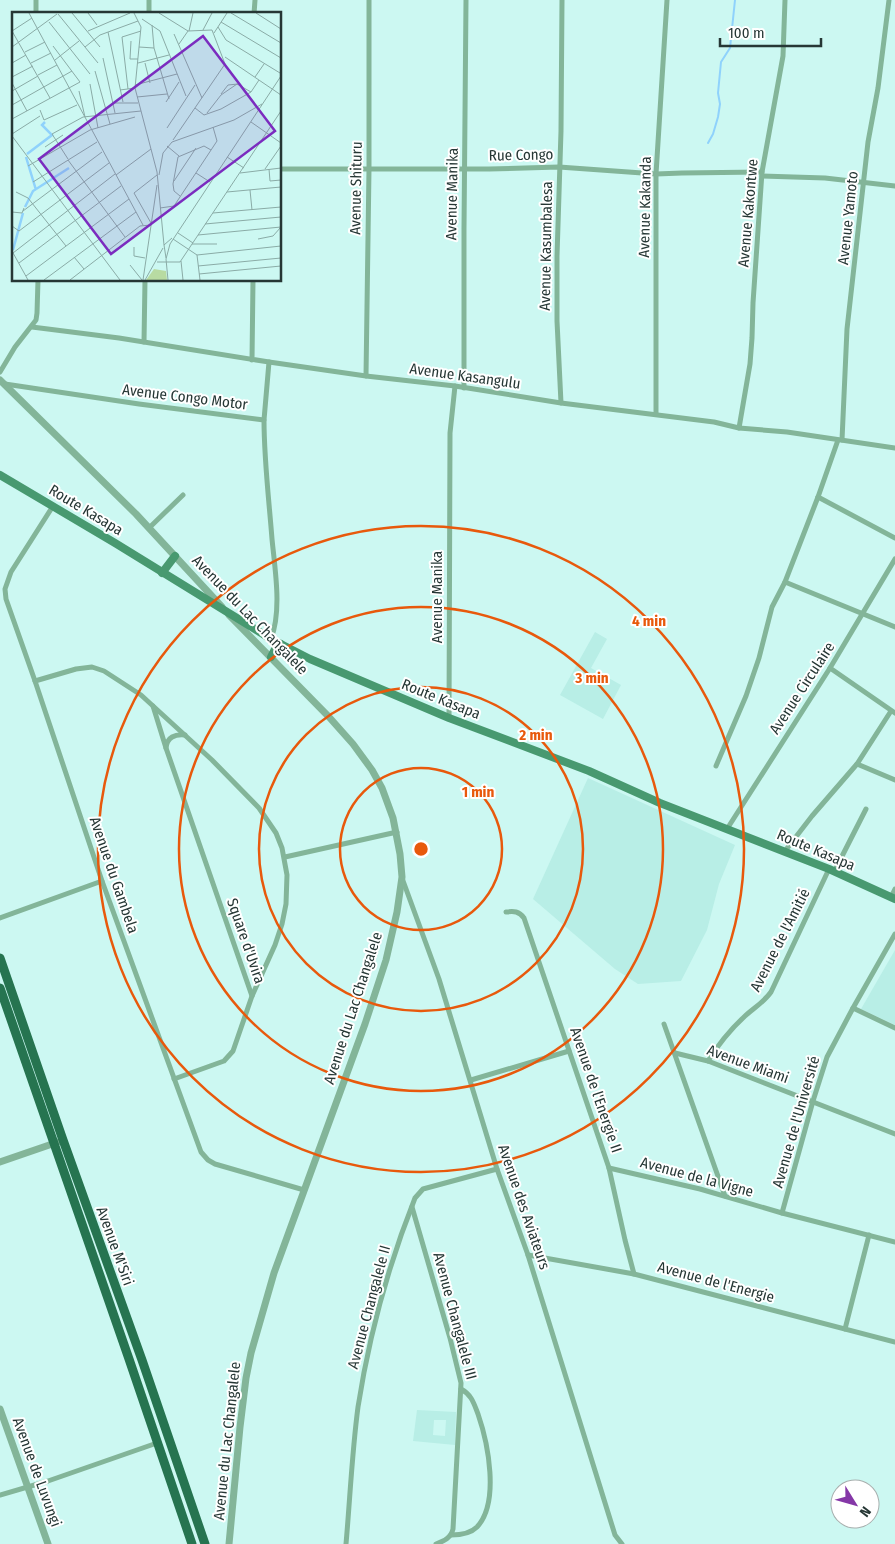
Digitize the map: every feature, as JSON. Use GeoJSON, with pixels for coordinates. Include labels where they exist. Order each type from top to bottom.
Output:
{"type":"FeatureCollection","features":[{"type":"Feature","properties":{"kind":"highway","name":"Avenue M'Siri"},"geometry":{"type":"LineString","coordinates":[[0,958],[58,1142],[192,1544]]}},
{"type":"Feature","properties":{"kind":"highway","name":"Avenue M'Siri"},"geometry":{"type":"LineString","coordinates":[[0,988],[142,1360],[205,1544]]}},
{"type":"Feature","properties":{"kind":"main road","name":"Route Kasapa"},"geometry":{"type":"LineString","coordinates":[[0,475],[271,639],[310,659],[449,718],[588,771],[660,803],[894,895]]}},
{"type":"Feature","properties":{"kind":"main road"},"geometry":{"type":"LineString","coordinates":[[162,573],[175,556]]}},
{"type":"Feature","properties":{"kind":"main road"},"geometry":{"type":"LineString","coordinates":[[271,658],[275,649],[281,644]]}},
{"type":"Feature","properties":{"kind":"street","name":"Avenue Shituru"},"geometry":{"type":"LineString","coordinates":[[366,376],[369,0]]}},
{"type":"Feature","properties":{"kind":"street","name":"Avenue Manika"},"geometry":{"type":"LineString","coordinates":[[464,388],[466,0]]}},
{"type":"Feature","properties":{"kind":"street","name":"Avenue Kasumbalesa"},"geometry":{"type":"LineString","coordinates":[[560,402],[557,321],[562,0]]}},
{"type":"Feature","properties":{"kind":"street","name":"Avenue Kakanda"},"geometry":{"type":"LineString","coordinates":[[656,414],[656,174],[667,0]]}},
{"type":"Feature","properties":{"kind":"street","name":"Avenue Kakontwe"},"geometry":{"type":"LineString","coordinates":[[739,428],[750,364],[762,174],[783,56],[785,0]]}},
{"type":"Feature","properties":{"kind":"street","name":"Avenue Yamoto"},"geometry":{"type":"LineString","coordinates":[[716,766],[746,696],[759,658],[772,607],[785,582],[840,440],[847,329],[868,142],[876,103],[889,0]]}},
{"type":"Feature","properties":{"kind":"street","name":"Rue Congo"},"geometry":{"type":"LineString","coordinates":[[281,169],[559,167],[656,174],[762,174],[825,178],[864,183]]}},
{"type":"Feature","properties":{"kind":"street"},"geometry":{"type":"LineString","coordinates":[[864,183],[895,186]]}},
{"type":"Feature","properties":{"kind":"street"},"geometry":{"type":"LineString","coordinates":[[0,372],[15,347],[36,320],[38,281]]}},
{"type":"Feature","properties":{"kind":"street"},"geometry":{"type":"LineString","coordinates":[[144,342],[145,281]]}},
{"type":"Feature","properties":{"kind":"street"},"geometry":{"type":"LineString","coordinates":[[252,281],[252,360]]}},
{"type":"Feature","properties":{"kind":"street","name":"Avenue Kasangulu"},"geometry":{"type":"LineString","coordinates":[[32,326],[252,360],[455,386],[714,422],[739,428],[787,432],[895,448]]}},
{"type":"Feature","properties":{"kind":"street"},"geometry":{"type":"LineString","coordinates":[[264,420],[269,362]]}},
{"type":"Feature","properties":{"kind":"street","name":"Avenue Congo Motor"},"geometry":{"type":"LineString","coordinates":[[2,382],[139,404],[264,420],[266,475],[277,612],[271,639]]}},
{"type":"Feature","properties":{"kind":"street","name":"Avenue du Lac Changalele"},"geometry":{"type":"LineString","coordinates":[[2,382],[128,506],[226,612],[329,717],[362,756],[382,788],[390,808],[396,832],[402,877],[397,912],[386,960],[365,1024],[274,1273],[254,1339],[246,1378],[229,1544]]}},
{"type":"Feature","properties":{"kind":"street","name":"Avenue Manika"},"geometry":{"type":"LineString","coordinates":[[449,718],[450,433],[455,386]]}},
{"type":"Feature","properties":{"kind":"street"},"geometry":{"type":"LineString","coordinates":[[149,528],[183,496]]}},
{"type":"Feature","properties":{"kind":"street"},"geometry":{"type":"LineString","coordinates":[[818,497],[895,538]]}},
{"type":"Feature","properties":{"kind":"street","name":"Avenue du Gambela"},"geometry":{"type":"LineString","coordinates":[[53,506],[11,572],[6,589],[6,599],[102,881],[200,1152],[215,1164],[304,1190]]}},
{"type":"Feature","properties":{"kind":"street","name":"Avenue Circulaire"},"geometry":{"type":"LineString","coordinates":[[727,829],[830,668],[895,558]]}},
{"type":"Feature","properties":{"kind":"street"},"geometry":{"type":"LineString","coordinates":[[785,582],[895,627]]}},
{"type":"Feature","properties":{"kind":"street"},"geometry":{"type":"LineString","coordinates":[[35,681],[76,669],[98,668],[141,695],[153,706]]}},
{"type":"Feature","properties":{"kind":"street"},"geometry":{"type":"LineString","coordinates":[[785,851],[816,810],[857,764],[893,712],[830,668]]}},
{"type":"Feature","properties":{"kind":"street","name":"Square d'Uvira"},"geometry":{"type":"LineString","coordinates":[[153,706],[186,735],[259,808],[276,833],[284,857],[287,875],[286,904],[275,945],[252,996]]}},
{"type":"Feature","properties":{"kind":"street","name":"Square d'Uvira"},"geometry":{"type":"LineString","coordinates":[[153,706],[252,996]]}},
{"type":"Feature","properties":{"kind":"street"},"geometry":{"type":"LineString","coordinates":[[166,748],[168,741],[172,737],[179,734],[186,735]]}},
{"type":"Feature","properties":{"kind":"street"},"geometry":{"type":"LineString","coordinates":[[857,764],[895,780]]}},
{"type":"Feature","properties":{"kind":"street","name":"Avenue de l'Amitié"},"geometry":{"type":"LineString","coordinates":[[708,1061],[714,1051],[741,1021],[766,1000],[831,870],[866,809]]}},
{"type":"Feature","properties":{"kind":"street"},"geometry":{"type":"LineString","coordinates":[[284,857],[396,832]]}},
{"type":"Feature","properties":{"kind":"street","name":"Avenue des Aviateurs"},"geometry":{"type":"LineString","coordinates":[[402,877],[439,979],[497,1169],[528,1255],[616,1535],[622,1544]]}},
{"type":"Feature","properties":{"kind":"street"},"geometry":{"type":"LineString","coordinates":[[0,918],[102,881]]}},
{"type":"Feature","properties":{"kind":"street","name":"Avenue de l'Energie II"},"geometry":{"type":"LineString","coordinates":[[506,912],[515,911],[524,918],[609,1168],[634,1274]]}},
{"type":"Feature","properties":{"kind":"street","name":"Avenue de l'Université"},"geometry":{"type":"LineString","coordinates":[[782,1214],[813,1101],[828,1057],[895,934]]}},
{"type":"Feature","properties":{"kind":"street"},"geometry":{"type":"LineString","coordinates":[[174,1079],[224,1061],[230,1056],[252,996]]}},
{"type":"Feature","properties":{"kind":"street"},"geometry":{"type":"LineString","coordinates":[[853,1008],[895,1028]]}},
{"type":"Feature","properties":{"kind":"street"},"geometry":{"type":"LineString","coordinates":[[664,1024],[724,1196]]}},
{"type":"Feature","properties":{"kind":"street"},"geometry":{"type":"LineString","coordinates":[[471,1080],[569,1051]]}},
{"type":"Feature","properties":{"kind":"street","name":"Avenue Miami"},"geometry":{"type":"LineString","coordinates":[[675,1053],[708,1061],[895,1134]]}},
{"type":"Feature","properties":{"kind":"street"},"geometry":{"type":"LineString","coordinates":[[0,1162],[58,1142]]}},
{"type":"Feature","properties":{"kind":"street","name":"Avenue de la Vigne"},"geometry":{"type":"LineString","coordinates":[[609,1168],[724,1196],[782,1214],[895,1242]]}},
{"type":"Feature","properties":{"kind":"street","name":"Avenue Changalele II"},"geometry":{"type":"LineString","coordinates":[[346,1544],[358,1409],[367,1358],[374,1323],[389,1272],[412,1206],[418,1192],[423,1189],[497,1169]]}},
{"type":"Feature","properties":{"kind":"street","name":"Avenue Changalele III"},"geometry":{"type":"LineString","coordinates":[[412,1206],[450,1338],[461,1390],[452,1535]]}},
{"type":"Feature","properties":{"kind":"street"},"geometry":{"type":"LineString","coordinates":[[845,1330],[869,1235]]}},
{"type":"Feature","properties":{"kind":"street","name":"Avenue de l'Energie"},"geometry":{"type":"LineString","coordinates":[[528,1255],[634,1274],[895,1342]]}},
{"type":"Feature","properties":{"kind":"street"},"geometry":{"type":"LineString","coordinates":[[436,1544],[452,1535],[470,1532],[476,1528],[486,1511],[491,1472],[489,1453],[482,1425],[472,1398],[468,1393],[461,1390]]}},
{"type":"Feature","properties":{"kind":"street","name":"Avenue de Luvungi"},"geometry":{"type":"LineString","coordinates":[[0,1409],[48,1544]]}},
{"type":"Feature","properties":{"kind":"street"},"geometry":{"type":"LineString","coordinates":[[0,1496],[157,1443]]}},
{"type":"Feature","properties":{"kind":"shaded area"},"geometry":{"type":"Polygon","coordinates":[[[595,632],[607,639],[591,668],[621,685],[603,719],[560,695],[595,632]]]}},
{"type":"Feature","properties":{"kind":"shaded area"},"geometry":{"type":"Polygon","coordinates":[[[588,778],[735,845],[719,884],[707,930],[681,981],[638,984],[615,969],[533,899],[588,778]]]}},
{"type":"Feature","properties":{"kind":"shaded area"},"geometry":{"type":"Polygon","coordinates":[[[895,950],[895,1025],[861,1009],[895,950]]]}},
{"type":"Feature","properties":{"kind":"shaded area"},"geometry":{"type":"Polygon","coordinates":[[[417,1410],[456,1412],[455,1445],[413,1441],[417,1410]],[[434,1420],[433,1435],[445,1436],[446,1420],[434,1420]]]}},
{"type":"Feature","properties":{"kind":"waterway"},"geometry":{"type":"LineString","coordinates":[[708,143],[718,117],[721,62],[730,48],[735,0]]}}]}
